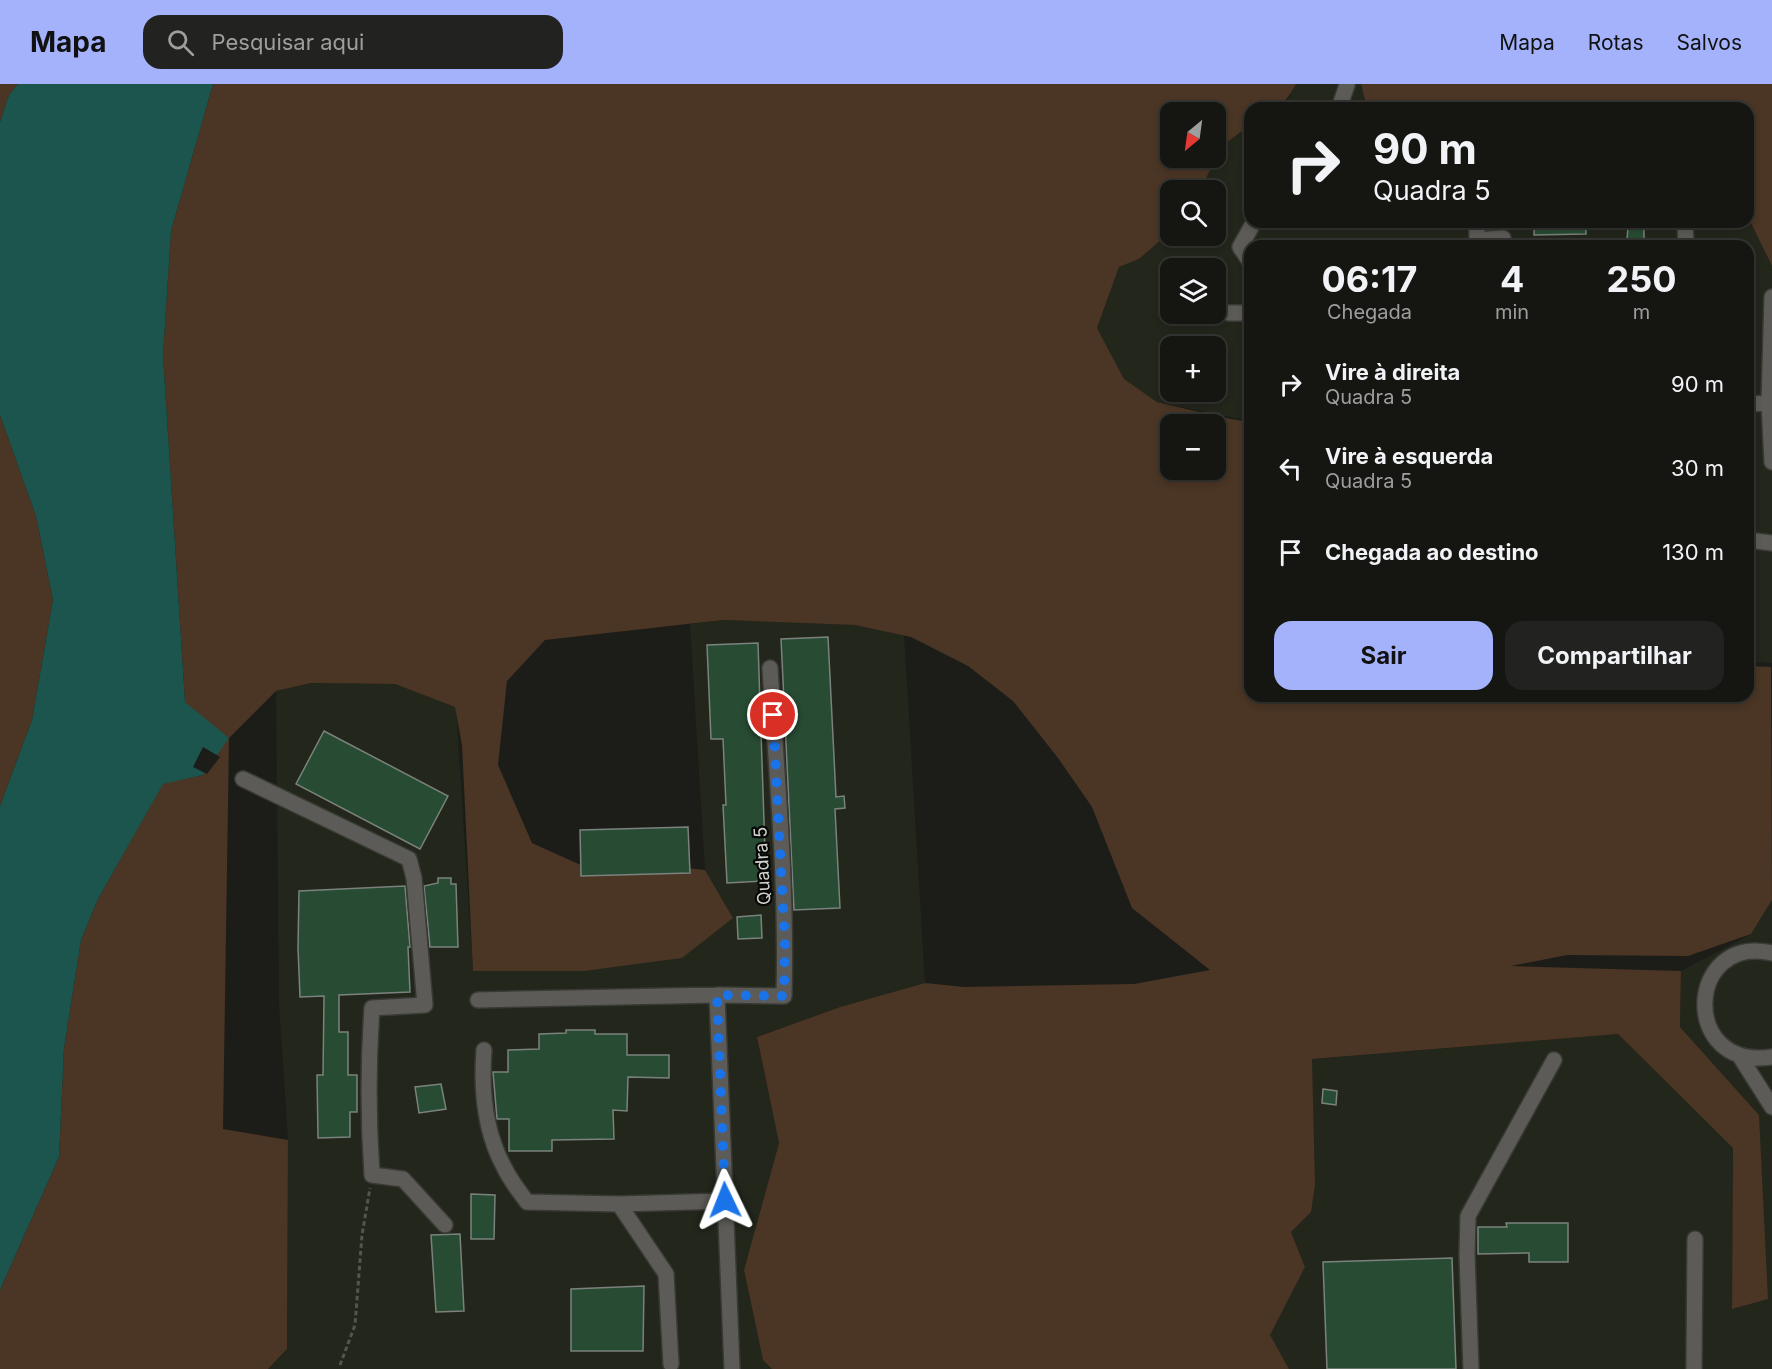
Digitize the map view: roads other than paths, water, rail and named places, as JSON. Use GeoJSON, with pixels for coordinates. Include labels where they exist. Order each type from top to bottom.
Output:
{"type":"FeatureCollection","features":[{"type":"Feature","properties":{"kind":"street"},"geometry":{"type":"LineString","coordinates":[[1341,102],[1347,85]]}},
{"type":"Feature","properties":{"kind":"street"},"geometry":{"type":"LineString","coordinates":[[1244,253],[1240,247],[1251,228]]}},
{"type":"Feature","properties":{"kind":"street"},"geometry":{"type":"LineString","coordinates":[[1772,297],[1770,403],[1772,462]]}},
{"type":"Feature","properties":{"kind":"street"},"geometry":{"type":"LineString","coordinates":[[1228,313],[1244,313]]}},
{"type":"Feature","properties":{"kind":"street"},"geometry":{"type":"LineString","coordinates":[[1754,404],[1770,403]]}},
{"type":"Feature","properties":{"kind":"street"},"geometry":{"type":"LineString","coordinates":[[1754,541],[1772,543]]}},
{"type":"Feature","properties":{"kind":"street","name":"Quadra 5"},"geometry":{"type":"LineString","coordinates":[[478,1000],[717,995],[784,996],[782,859],[770,668]]}},
{"type":"Feature","properties":{"kind":"street"},"geometry":{"type":"LineString","coordinates":[[243,779],[409,859],[414,878],[425,1005],[372,1008],[368,1081],[372,1174],[403,1179],[445,1225]]}},
{"type":"Feature","properties":{"kind":"street"},"geometry":{"type":"LineString","coordinates":[[1772,939],[1766,952],[1741,953],[1724,962],[1712,976],[1705,994],[1704,1013],[1710,1031],[1722,1046],[1739,1055],[1757,1059],[1772,1057]]}},
{"type":"Feature","properties":{"kind":"street"},"geometry":{"type":"LineString","coordinates":[[717,995],[732,1369]]}},
{"type":"Feature","properties":{"kind":"street"},"geometry":{"type":"LineString","coordinates":[[484,1050],[482,1075],[489,1128],[503,1167],[527,1202],[619,1204],[725,1200]]}},
{"type":"Feature","properties":{"kind":"street"},"geometry":{"type":"LineString","coordinates":[[1739,1055],[1772,1107]]}},
{"type":"Feature","properties":{"kind":"street"},"geometry":{"type":"LineString","coordinates":[[1471,1369],[1468,1216],[1554,1060]]}},
{"type":"Feature","properties":{"kind":"street"},"geometry":{"type":"LineString","coordinates":[[619,1204],[666,1274],[671,1364]]}},
{"type":"Feature","properties":{"kind":"street"},"geometry":{"type":"LineString","coordinates":[[1694,1369],[1695,1239]]}},
{"type":"Feature","properties":{"kind":"water"},"geometry":{"type":"Polygon","coordinates":[[[18,84],[213,84],[171,231],[163,355],[185,702],[229,738],[203,775],[163,784],[98,899],[81,940],[64,1048],[59,1157],[0,1290],[0,806],[32,720],[53,600],[36,516],[0,415],[0,122],[9,95],[18,84]]]}}]}
